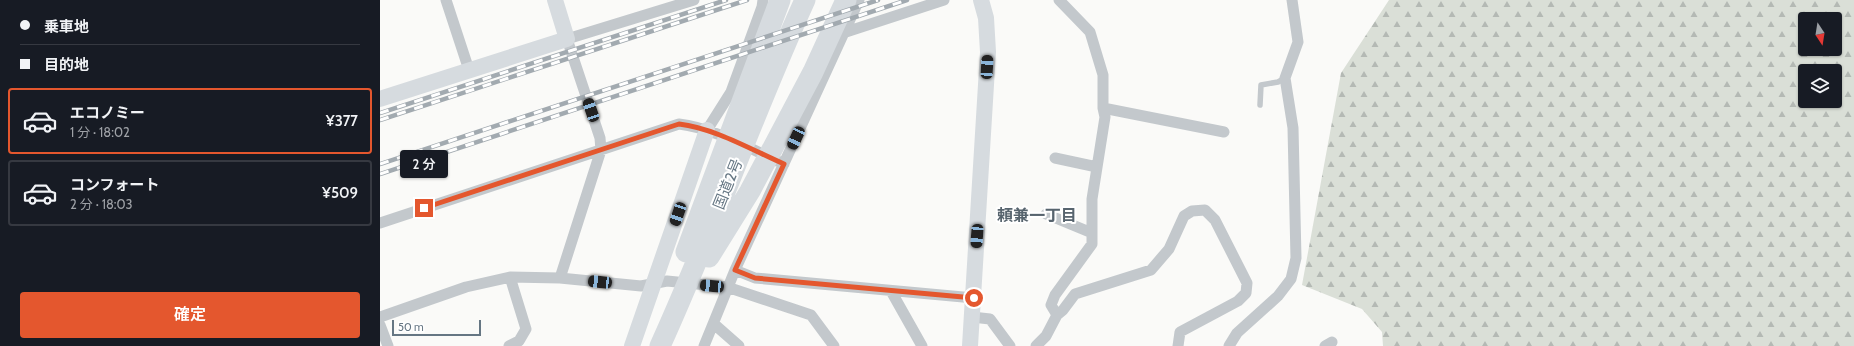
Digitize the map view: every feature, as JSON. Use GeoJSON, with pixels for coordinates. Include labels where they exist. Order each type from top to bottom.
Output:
{"type":"FeatureCollection","features":[{"type":"Feature","properties":{"kind":"highway"},"geometry":{"type":"LineString","coordinates":[[654,346],[676,278],[780,0]]}},
{"type":"Feature","properties":{"kind":"highway","name":"国道2号"},"geometry":{"type":"LineString","coordinates":[[660,346],[689,282],[804,0]]}},
{"type":"Feature","properties":{"kind":"highway"},"geometry":{"type":"LineString","coordinates":[[689,282],[709,257],[750,191],[813,72],[846,0]]}},
{"type":"Feature","properties":{"kind":"street"},"geometry":{"type":"LineString","coordinates":[[446,0],[469,70]]}},
{"type":"Feature","properties":{"kind":"street"},"geometry":{"type":"LineString","coordinates":[[555,0],[600,138],[601,150],[560,278]]}},
{"type":"Feature","properties":{"kind":"street"},"geometry":{"type":"LineString","coordinates":[[380,99],[694,0]]}},
{"type":"Feature","properties":{"kind":"street"},"geometry":{"type":"LineString","coordinates":[[632,346],[707,130],[731,92],[762,7],[763,0]]}},
{"type":"Feature","properties":{"kind":"street"},"geometry":{"type":"LineString","coordinates":[[704,346],[714,324],[727,287],[846,32],[859,0]]}},
{"type":"Feature","properties":{"kind":"street"},"geometry":{"type":"LineString","coordinates":[[846,32],[944,0]]}},
{"type":"Feature","properties":{"kind":"street"},"geometry":{"type":"LineString","coordinates":[[970,346],[988,52],[986,18],[981,0]]}},
{"type":"Feature","properties":{"kind":"street"},"geometry":{"type":"LineString","coordinates":[[1057,315],[1051,305],[1055,295],[1092,244],[1092,199],[1105,117],[1103,108],[1103,75],[1090,32],[1059,0]]}},
{"type":"Feature","properties":{"kind":"street"},"geometry":{"type":"LineString","coordinates":[[1229,346],[1238,333],[1278,296],[1291,279],[1296,258],[1293,128],[1285,78],[1298,42],[1292,0]]}},
{"type":"Feature","properties":{"kind":"street"},"geometry":{"type":"LineString","coordinates":[[1103,108],[1224,132]]}},
{"type":"Feature","properties":{"kind":"street"},"geometry":{"type":"LineString","coordinates":[[380,223],[679,124],[707,130],[784,164]]}},
{"type":"Feature","properties":{"kind":"street"},"geometry":{"type":"LineString","coordinates":[[1054,158],[1097,167]]}},
{"type":"Feature","properties":{"kind":"street"},"geometry":{"type":"LineString","coordinates":[[1036,346],[1046,336],[1057,315],[1064,310],[1075,294],[1151,270],[1169,249],[1184,216],[1192,211],[1205,210],[1215,220],[1247,283],[1246,293],[1238,301],[1180,332],[1178,346]]}},
{"type":"Feature","properties":{"kind":"street"},"geometry":{"type":"LineString","coordinates":[[1046,214],[1092,233]]}},
{"type":"Feature","properties":{"kind":"street"},"geometry":{"type":"LineString","coordinates":[[735,270],[755,278],[974,298]]}},
{"type":"Feature","properties":{"kind":"street"},"geometry":{"type":"LineString","coordinates":[[509,346],[518,341],[526,329],[510,277]]}},
{"type":"Feature","properties":{"kind":"street"},"geometry":{"type":"LineString","coordinates":[[380,317],[466,287],[510,277],[560,278],[640,286],[667,281],[727,287],[811,315],[834,346]]}},
{"type":"Feature","properties":{"kind":"street"},"geometry":{"type":"LineString","coordinates":[[891,291],[922,346]]}},
{"type":"Feature","properties":{"kind":"street"},"geometry":{"type":"LineString","coordinates":[[972,316],[990,319],[1010,346]]}},
{"type":"Feature","properties":{"kind":"street"},"geometry":{"type":"LineString","coordinates":[[714,324],[738,346]]}},
{"type":"Feature","properties":{"kind":"street"},"geometry":{"type":"LineString","coordinates":[[380,325],[388,346]]}},
{"type":"Feature","properties":{"kind":"lane"},"geometry":{"type":"LineString","coordinates":[[1260,105],[1261,85],[1278,82],[1285,78]]}},
{"type":"Feature","properties":{"kind":"green space"},"geometry":{"type":"Polygon","coordinates":[[[1389,0],[1854,0],[1854,346],[1383,346],[1382,332],[1362,309],[1302,285],[1341,73],[1389,0]]]}},
{"type":"Feature","properties":{"kind":"railway"},"geometry":{"type":"LineString","coordinates":[[380,113],[726,0]]}},
{"type":"Feature","properties":{"kind":"railway"},"geometry":{"type":"LineString","coordinates":[[380,120],[747,0]]}},
{"type":"Feature","properties":{"kind":"railway"},"geometry":{"type":"LineString","coordinates":[[380,164],[878,0]]}},
{"type":"Feature","properties":{"kind":"railway"},"geometry":{"type":"LineString","coordinates":[[380,174],[907,0]]}},
{"type":"Feature","properties":{"kind":"district","name":"頼兼一丁目"},"geometry":{"type":"Point","coordinates":[1037,215]}},
{"type":"Feature","properties":{"kind":"route"},"geometry":{"type":"LineString","coordinates":[[424,208],[679,124],[707,130],[784,164],[735,270],[755,278],[974,298]]}}]}
